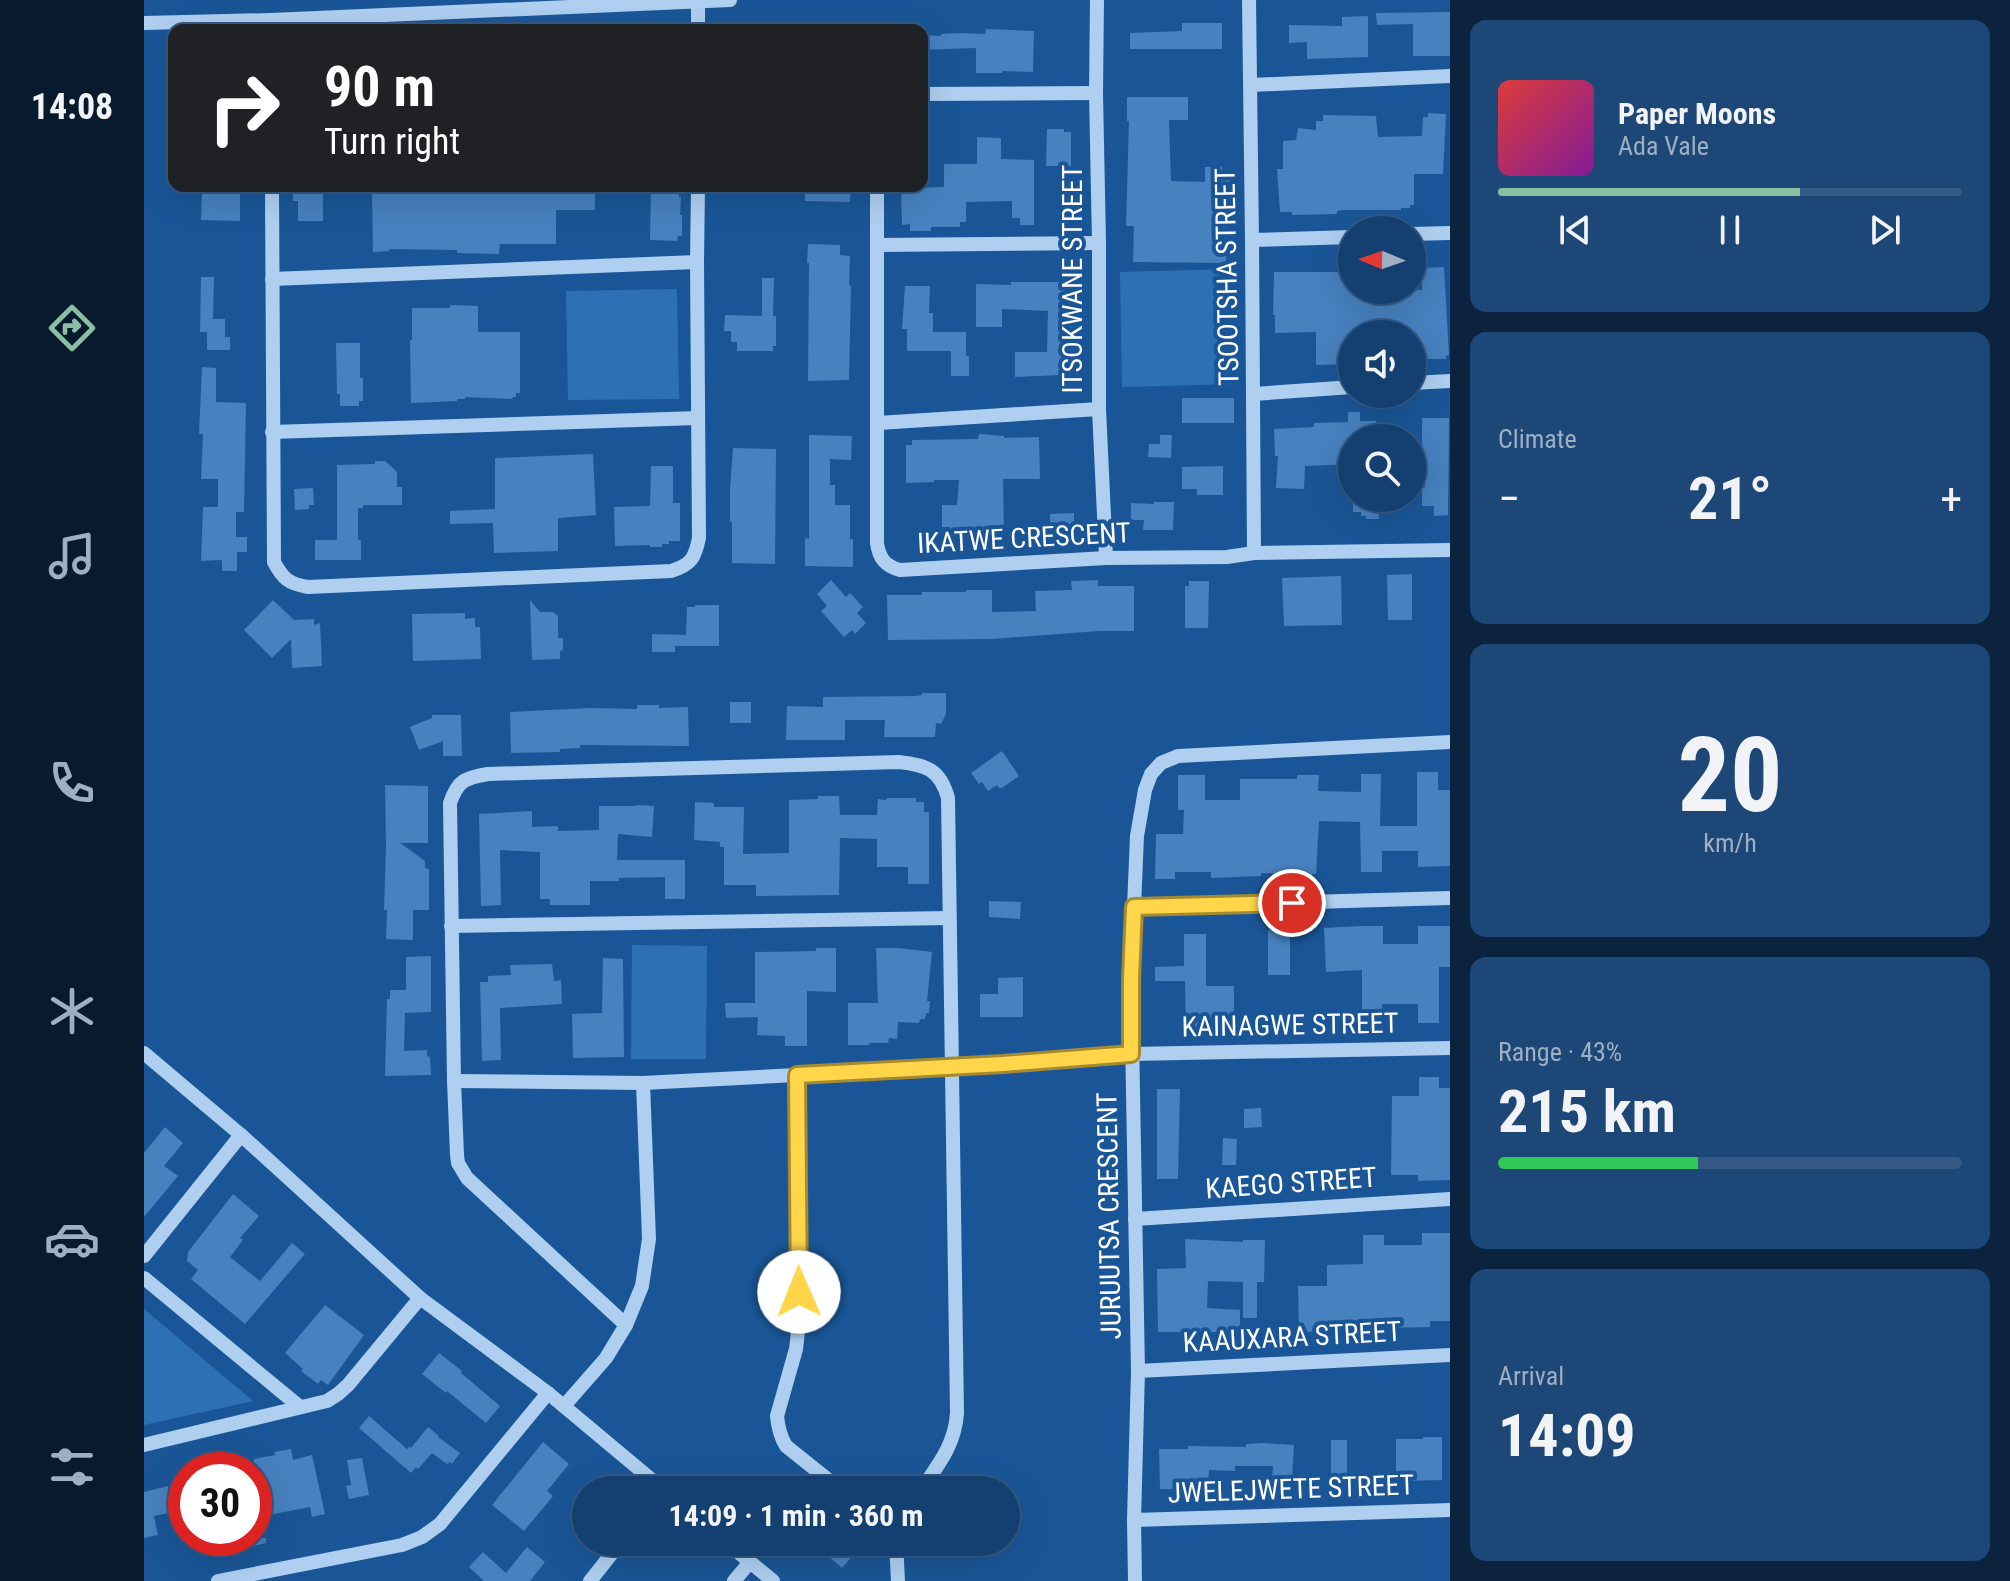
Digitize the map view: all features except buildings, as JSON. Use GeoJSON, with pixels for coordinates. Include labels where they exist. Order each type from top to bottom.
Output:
{"type":"FeatureCollection","features":[{"type":"Feature","properties":{"kind":"street"},"geometry":{"type":"LineString","coordinates":[[280,24],[449,6],[730,0]]}},
{"type":"Feature","properties":{"kind":"street","name":"ITSOKWANE STREET"},"geometry":{"type":"LineString","coordinates":[[1097,0],[1099,409],[1106,558]]}},
{"type":"Feature","properties":{"kind":"street","name":"TSOOTSHA STREET"},"geometry":{"type":"LineString","coordinates":[[1249,0],[1254,553]]}},
{"type":"Feature","properties":{"kind":"street"},"geometry":{"type":"LineString","coordinates":[[698,1],[698,24]]}},
{"type":"Feature","properties":{"kind":"street"},"geometry":{"type":"LineString","coordinates":[[144,23],[208,24]]}},
{"type":"Feature","properties":{"kind":"street"},"geometry":{"type":"LineString","coordinates":[[1251,85],[1450,76]]}},
{"type":"Feature","properties":{"kind":"street"},"geometry":{"type":"LineString","coordinates":[[928,94],[1096,93]]}},
{"type":"Feature","properties":{"kind":"street"},"geometry":{"type":"LineString","coordinates":[[272,192],[274,562],[280,575],[293,585],[308,587],[671,571],[692,561],[699,538],[698,192]]}},
{"type":"Feature","properties":{"kind":"street","name":"IKATWE CRESCENT"},"geometry":{"type":"LineString","coordinates":[[877,192],[877,543],[878,553],[891,568],[900,570],[1106,558],[1227,557],[1254,553],[1450,550]]}},
{"type":"Feature","properties":{"kind":"street"},"geometry":{"type":"LineString","coordinates":[[1426,234],[1450,233]]}},
{"type":"Feature","properties":{"kind":"street"},"geometry":{"type":"LineString","coordinates":[[1252,240],[1338,237]]}},
{"type":"Feature","properties":{"kind":"street"},"geometry":{"type":"LineString","coordinates":[[878,245],[1099,243]]}},
{"type":"Feature","properties":{"kind":"street"},"geometry":{"type":"LineString","coordinates":[[272,279],[697,262]]}},
{"type":"Feature","properties":{"kind":"street"},"geometry":{"type":"LineString","coordinates":[[1426,382],[1450,381]]}},
{"type":"Feature","properties":{"kind":"street"},"geometry":{"type":"LineString","coordinates":[[1254,394],[1338,388]]}},
{"type":"Feature","properties":{"kind":"street"},"geometry":{"type":"LineString","coordinates":[[878,423],[1099,409]]}},
{"type":"Feature","properties":{"kind":"street"},"geometry":{"type":"LineString","coordinates":[[272,432],[698,418]]}},
{"type":"Feature","properties":{"kind":"street","name":"JURUUTSA CRESCENT"},"geometry":{"type":"LineString","coordinates":[[1135,1581],[1138,1371],[1131,979],[1137,836],[1151,774],[1161,763],[1178,756],[1450,742]]}},
{"type":"Feature","properties":{"kind":"street"},"geometry":{"type":"LineString","coordinates":[[626,1325],[463,1172],[458,1163],[450,803],[455,789],[463,780],[488,774],[899,762],[921,765],[940,780],[948,798],[956,1424],[945,1457],[931,1476]]}},
{"type":"Feature","properties":{"kind":"street"},"geometry":{"type":"LineString","coordinates":[[1134,907],[1450,898]]}},
{"type":"Feature","properties":{"kind":"street"},"geometry":{"type":"LineString","coordinates":[[451,926],[949,918]]}},
{"type":"Feature","properties":{"kind":"street","name":"KAINAGWE STREET"},"geometry":{"type":"LineString","coordinates":[[454,1081],[643,1083],[1131,1054],[1450,1048]]}},
{"type":"Feature","properties":{"kind":"street"},"geometry":{"type":"LineString","coordinates":[[144,1053],[241,1135],[420,1298],[548,1393],[646,1476]]}},
{"type":"Feature","properties":{"kind":"street"},"geometry":{"type":"LineString","coordinates":[[797,1075],[799,1323],[796,1349],[777,1416],[786,1446],[824,1476]]}},
{"type":"Feature","properties":{"kind":"street"},"geometry":{"type":"LineString","coordinates":[[564,1406],[606,1358],[626,1325],[642,1286],[649,1239],[643,1083]]}},
{"type":"Feature","properties":{"kind":"street"},"geometry":{"type":"LineString","coordinates":[[144,1256],[241,1135]]}},
{"type":"Feature","properties":{"kind":"street","name":"KAEGO STREET"},"geometry":{"type":"LineString","coordinates":[[1135,1219],[1450,1199]]}},
{"type":"Feature","properties":{"kind":"street"},"geometry":{"type":"LineString","coordinates":[[144,1278],[300,1407]]}},
{"type":"Feature","properties":{"kind":"street"},"geometry":{"type":"LineString","coordinates":[[144,1445],[327,1401],[338,1394],[420,1298]]}},
{"type":"Feature","properties":{"kind":"street","name":"KAAUXARA STREET"},"geometry":{"type":"LineString","coordinates":[[1138,1371],[1450,1355]]}},
{"type":"Feature","properties":{"kind":"street"},"geometry":{"type":"LineString","coordinates":[[218,1581],[402,1545],[422,1537],[440,1524],[548,1393]]}},
{"type":"Feature","properties":{"kind":"street","name":"JWELEJWETE STREET"},"geometry":{"type":"LineString","coordinates":[[1134,1520],[1450,1510]]}},
{"type":"Feature","properties":{"kind":"street"},"geometry":{"type":"LineString","coordinates":[[590,1581],[610,1556]]}},
{"type":"Feature","properties":{"kind":"street"},"geometry":{"type":"LineString","coordinates":[[743,1556],[773,1581]]}},
{"type":"Feature","properties":{"kind":"street"},"geometry":{"type":"LineString","coordinates":[[897,1556],[898,1581]]}},
{"type":"Feature","properties":{"kind":"street"},"geometry":{"type":"LineString","coordinates":[[734,1581],[750,1562]]}},
{"type":"Feature","properties":{"kind":"shaded area"},"geometry":{"type":"Polygon","coordinates":[[[1235,269],[1238,384],[1122,387],[1120,272],[1235,269]]]}},
{"type":"Feature","properties":{"kind":"shaded area"},"geometry":{"type":"Polygon","coordinates":[[[677,289],[679,399],[568,400],[566,291],[677,289]]]}},
{"type":"Feature","properties":{"kind":"shaded area"},"geometry":{"type":"Polygon","coordinates":[[[632,945],[707,946],[706,1059],[631,1059],[632,945]]]}},
{"type":"Feature","properties":{"kind":"shaded area"},"geometry":{"type":"Polygon","coordinates":[[[144,1309],[253,1401],[144,1425],[144,1309]]]}},
{"type":"Feature","properties":{"kind":"route"},"geometry":{"type":"LineString","coordinates":[[799,1292],[797,1075],[1131,1054],[1134,907],[1292,903]]}}]}
